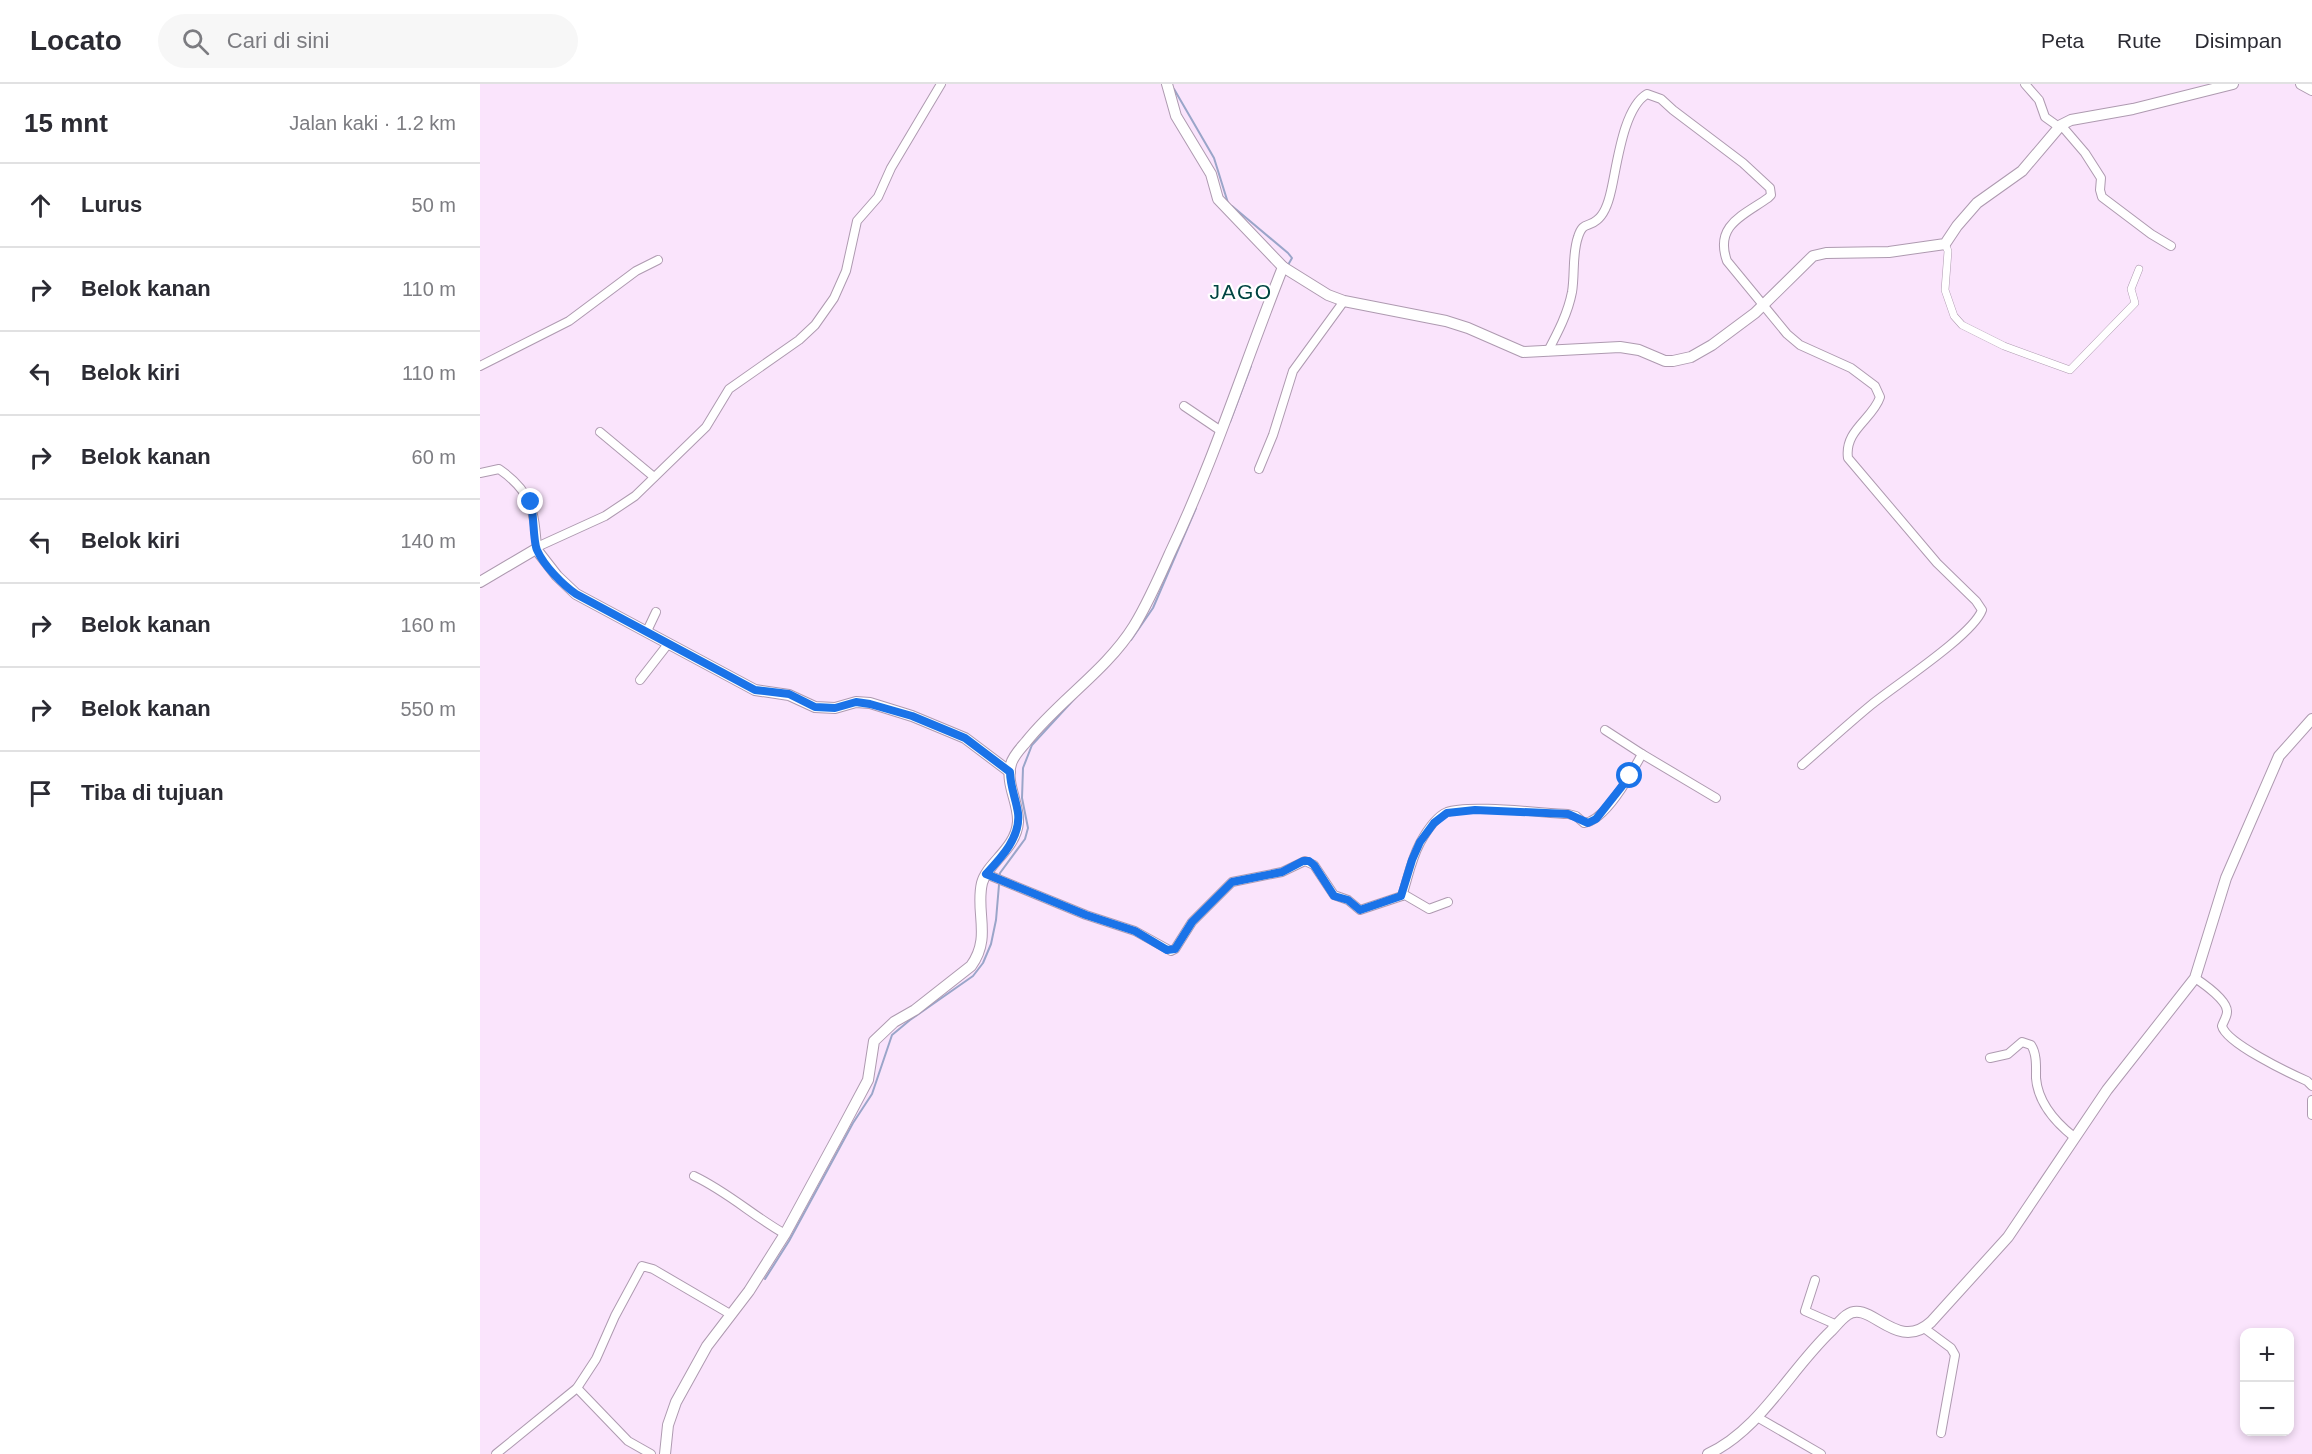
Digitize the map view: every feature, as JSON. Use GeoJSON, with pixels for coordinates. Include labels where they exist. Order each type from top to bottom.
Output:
{"type":"FeatureCollection","features":[{"type":"Feature","properties":{"kind":"street"},"geometry":{"type":"LineString","coordinates":[[480,582],[531,550],[605,516],[635,496],[706,427],[729,389],[799,340],[824,314],[846,271],[857,221],[878,197],[891,168],[941,84]]}},
{"type":"Feature","properties":{"kind":"street"},"geometry":{"type":"LineString","coordinates":[[1167,84],[1176,117],[1211,174],[1218,199],[1285,269],[1328,295],[1344,301],[1446,321],[1523,352],[1620,347],[1639,350],[1665,361],[1690,357],[1712,345],[1764,305],[1809,259],[1818,255],[1889,252],[1945,244],[1977,203],[2022,171],[2060,126],[2081,118],[2133,109],[2233,84]]}},
{"type":"Feature","properties":{"kind":"street"},"geometry":{"type":"LineString","coordinates":[[2025,84],[2039,100],[2045,117],[2060,126],[2085,153],[2102,178],[2100,190],[2102,197],[2171,246]]}},
{"type":"Feature","properties":{"kind":"street"},"geometry":{"type":"LineString","coordinates":[[2301,84],[2312,90]]}},
{"type":"Feature","properties":{"kind":"street"},"geometry":{"type":"LineString","coordinates":[[1548,351],[1568,309],[1577,237],[1582,227],[1597,220],[1605,207],[1611,192],[1623,134],[1638,103],[1647,94],[1661,99],[1743,163],[1770,188],[1771,195],[1768,198],[1727,229],[1722,248],[1727,261],[1788,334],[1800,345],[1851,368],[1875,386],[1880,397],[1878,403],[1852,435],[1848,458],[1937,563],[1976,601],[1982,610],[1965,631],[1872,704],[1802,765]]}},
{"type":"Feature","properties":{"kind":"street"},"geometry":{"type":"LineString","coordinates":[[1945,244],[1948,250],[1945,290],[1954,316],[1962,325],[2004,346],[2070,370],[2135,303],[2131,289],[2139,269]]}},
{"type":"Feature","properties":{"kind":"street"},"geometry":{"type":"LineString","coordinates":[[480,366],[569,321],[636,271],[658,260]]}},
{"type":"Feature","properties":{"kind":"street"},"geometry":{"type":"LineString","coordinates":[[665,1454],[668,1425],[676,1402],[698,1360],[749,1291],[784,1234],[868,1080],[874,1041],[887,1027],[915,1010],[971,966],[976,959],[980,951],[982,927],[981,886],[1008,848],[1017,827],[1017,812],[1010,772],[1013,759],[1036,729],[1085,682],[1133,628],[1189,514],[1285,269]]}},
{"type":"Feature","properties":{"kind":"street"},"geometry":{"type":"LineString","coordinates":[[1260,469],[1293,371],[1344,301]]}},
{"type":"Feature","properties":{"kind":"street"},"geometry":{"type":"LineString","coordinates":[[1184,406],[1221,431]]}},
{"type":"Feature","properties":{"kind":"street"},"geometry":{"type":"LineString","coordinates":[[600,432],[654,477]]}},
{"type":"Feature","properties":{"kind":"street"},"geometry":{"type":"LineString","coordinates":[[480,473],[499,469],[513,479],[525,493],[534,515],[536,548],[572,591],[760,691],[789,694],[815,707],[835,708],[856,702],[912,716],[965,738],[1010,772]]}},
{"type":"Feature","properties":{"kind":"street"},"geometry":{"type":"LineString","coordinates":[[647,631],[656,612]]}},
{"type":"Feature","properties":{"kind":"street"},"geometry":{"type":"LineString","coordinates":[[640,680],[668,644]]}},
{"type":"Feature","properties":{"kind":"street"},"geometry":{"type":"LineString","coordinates":[[1708,1454],[1737,1437],[1757,1417],[1813,1348],[1849,1314],[1860,1312],[1905,1332],[1914,1333],[1924,1328],[2008,1237],[2107,1090],[2195,978],[2226,878],[2279,756],[2312,719]]}},
{"type":"Feature","properties":{"kind":"street"},"geometry":{"type":"LineString","coordinates":[[1605,730],[1716,798]]}},
{"type":"Feature","properties":{"kind":"street"},"geometry":{"type":"LineString","coordinates":[[1401,896],[1420,842],[1434,823],[1447,813],[1475,810],[1568,814],[1588,823],[1596,819],[1615,797],[1642,754]]}},
{"type":"Feature","properties":{"kind":"street"},"geometry":{"type":"LineString","coordinates":[[989,875],[1086,915],[1135,931],[1171,951],[1175,949],[1192,922],[1232,882],[1282,872],[1303,861],[1309,861],[1314,865],[1334,896],[1348,900],[1360,910],[1401,896],[1409,897],[1429,909],[1448,902]]}},
{"type":"Feature","properties":{"kind":"street"},"geometry":{"type":"LineString","coordinates":[[2195,978],[2214,992],[2227,1008],[2228,1014],[2222,1026],[2226,1035],[2264,1060],[2307,1081],[2312,1086]]}},
{"type":"Feature","properties":{"kind":"street"},"geometry":{"type":"LineString","coordinates":[[1990,1058],[2008,1054],[2022,1042],[2031,1045],[2035,1052],[2037,1083],[2050,1116],[2074,1137]]}},
{"type":"Feature","properties":{"kind":"street"},"geometry":{"type":"LineString","coordinates":[[2312,1100],[2312,1115]]}},
{"type":"Feature","properties":{"kind":"street"},"geometry":{"type":"LineString","coordinates":[[694,1176],[714,1185],[751,1210],[761,1221],[784,1234]]}},
{"type":"Feature","properties":{"kind":"street"},"geometry":{"type":"LineString","coordinates":[[496,1454],[577,1388],[596,1359],[615,1316],[642,1266],[653,1269],[730,1314]]}},
{"type":"Feature","properties":{"kind":"street"},"geometry":{"type":"LineString","coordinates":[[1815,1280],[1805,1311],[1838,1325]]}},
{"type":"Feature","properties":{"kind":"street"},"geometry":{"type":"LineString","coordinates":[[1924,1328],[1943,1341],[1954,1353],[1941,1433]]}},
{"type":"Feature","properties":{"kind":"street"},"geometry":{"type":"LineString","coordinates":[[577,1388],[628,1441],[651,1454]]}},
{"type":"Feature","properties":{"kind":"street"},"geometry":{"type":"LineString","coordinates":[[1757,1417],[1821,1454]]}},
{"type":"Feature","properties":{"kind":"waterway"},"geometry":{"type":"LineString","coordinates":[[1174,89],[1214,158],[1228,203]]}},
{"type":"Feature","properties":{"kind":"waterway"},"geometry":{"type":"LineString","coordinates":[[1232,206],[1288,253],[1292,258],[1288,265]]}},
{"type":"Feature","properties":{"kind":"waterway"},"geometry":{"type":"LineString","coordinates":[[1230,422],[1251,366]]}},
{"type":"Feature","properties":{"kind":"waterway"},"geometry":{"type":"LineString","coordinates":[[1131,640],[1153,608],[1196,508]]}},
{"type":"Feature","properties":{"kind":"waterway"},"geometry":{"type":"LineString","coordinates":[[765,1279],[789,1241],[853,1123],[872,1094],[892,1035],[973,976],[983,963],[991,944],[996,920],[1000,873],[1025,839],[1028,828],[1022,798],[1023,768],[1032,745],[1077,696]]}},
{"type":"Feature","properties":{"kind":"district","name":"JAGO"},"geometry":{"type":"Point","coordinates":[1241,291]}},
{"type":"Feature","properties":{"kind":"route"},"geometry":{"type":"LineString","coordinates":[[531,502],[536,550],[576,594],[755,690],[789,694],[815,707],[835,708],[856,702],[870,704],[912,716],[965,738],[1010,772],[1017,812],[1015,835],[1008,848],[986,874],[1086,915],[1135,931],[1171,951],[1175,949],[1192,922],[1236,879],[1257,878],[1282,872],[1303,861],[1309,861],[1334,896],[1348,900],[1358,909],[1365,910],[1401,896],[1420,842],[1434,823],[1447,813],[1475,810],[1572,814],[1584,823],[1588,823],[1596,819],[1630,776]]}}]}
